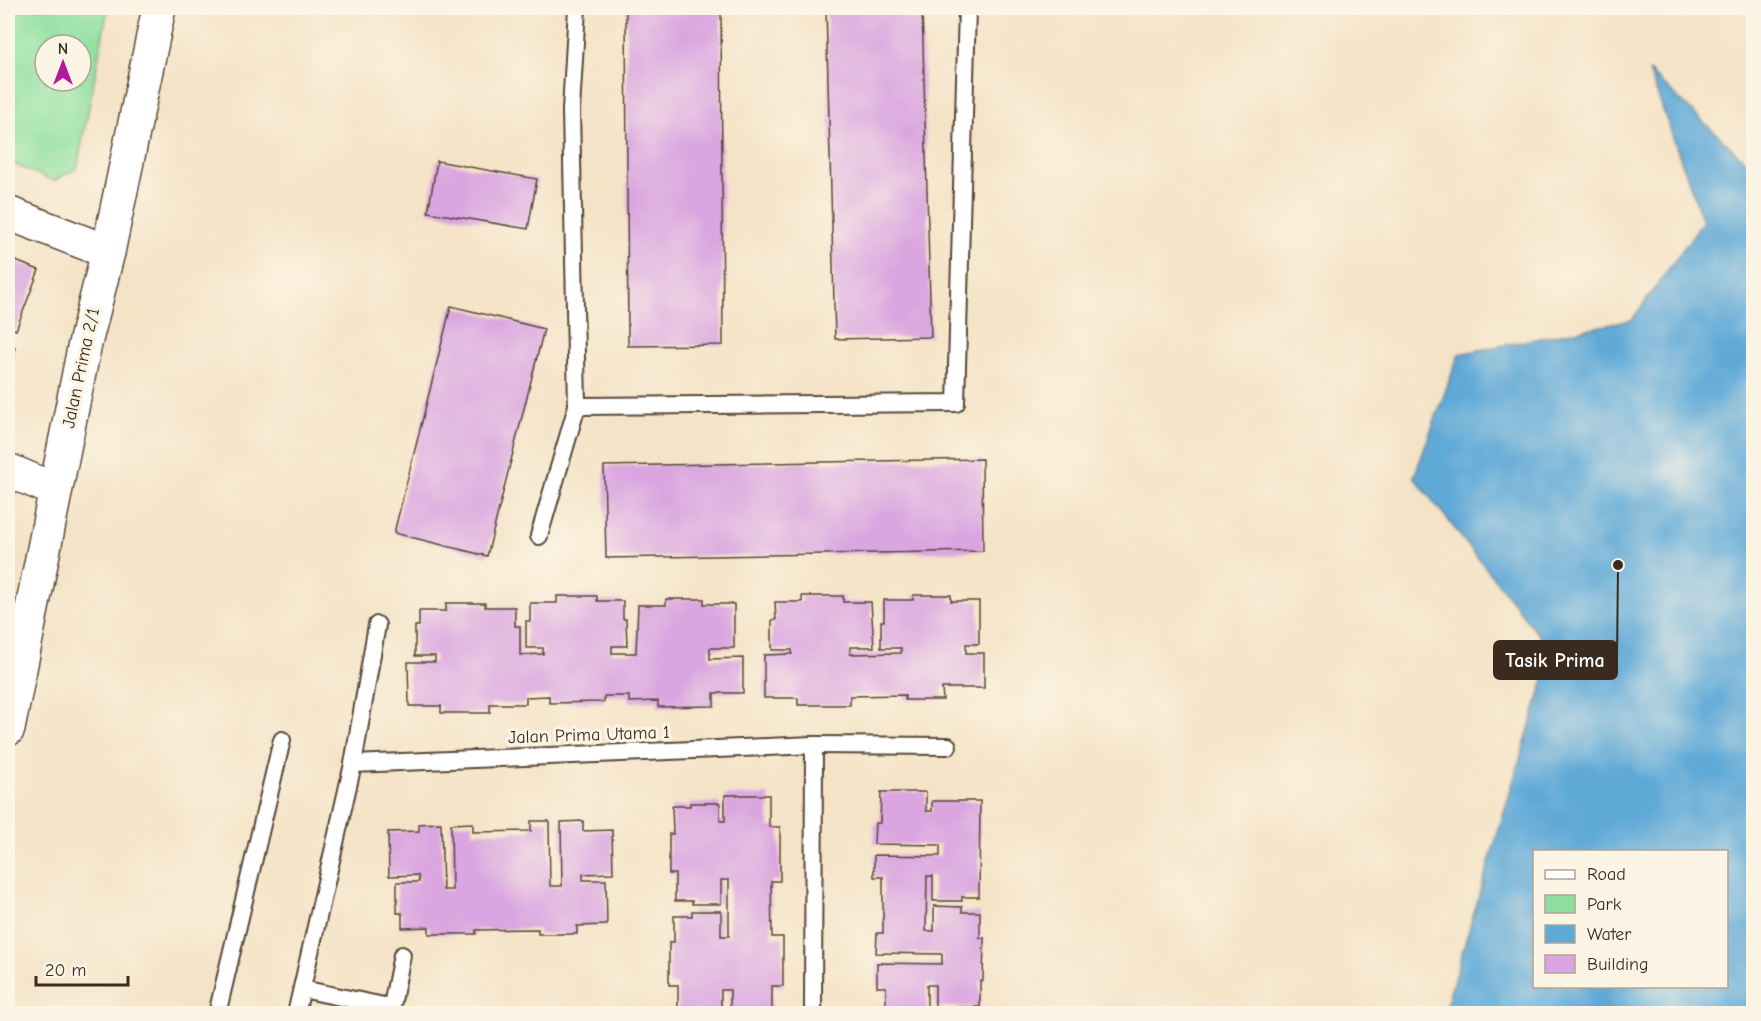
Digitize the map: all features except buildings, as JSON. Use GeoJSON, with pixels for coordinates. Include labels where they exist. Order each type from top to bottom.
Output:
{"type":"FeatureCollection","features":[{"type":"Feature","properties":{"kind":"street","name":"Jalan Prima 2/1"},"geometry":{"type":"LineString","coordinates":[[8,729],[84,348],[108,252],[159,8]]}},
{"type":"Feature","properties":{"kind":"street"},"geometry":{"type":"LineString","coordinates":[[8,213],[108,252]]}},
{"type":"Feature","properties":{"kind":"street"},"geometry":{"type":"LineString","coordinates":[[8,470],[55,490]]}},
{"type":"Feature","properties":{"kind":"lane"},"geometry":{"type":"LineString","coordinates":[[539,536],[577,406],[571,110],[576,8]]}},
{"type":"Feature","properties":{"kind":"lane"},"geometry":{"type":"LineString","coordinates":[[577,406],[956,403],[967,8]]}},
{"type":"Feature","properties":{"kind":"lane"},"geometry":{"type":"LineString","coordinates":[[296,1014],[353,764],[377,625]]}},
{"type":"Feature","properties":{"kind":"lane"},"geometry":{"type":"LineString","coordinates":[[217,1014],[282,740]]}},
{"type":"Feature","properties":{"kind":"lane"},"geometry":{"type":"LineString","coordinates":[[813,1014],[814,745]]}},
{"type":"Feature","properties":{"kind":"lane","name":"Jalan Prima Utama 1"},"geometry":{"type":"LineString","coordinates":[[353,764],[814,745],[948,746]]}},
{"type":"Feature","properties":{"kind":"lane"},"geometry":{"type":"LineString","coordinates":[[302,989],[384,1006],[391,1012],[402,955]]}},
{"type":"Feature","properties":{"kind":"green space"},"geometry":{"type":"Polygon","coordinates":[[[8,8],[108,8],[93,85],[93,33],[33,33],[33,93],[92,93],[77,168],[54,181],[8,162],[8,8]]]}},
{"type":"Feature","properties":{"kind":"water"},"geometry":{"type":"Polygon","coordinates":[[[1649,71],[1753,168],[1753,1013],[1444,1013],[1552,652],[1414,477],[1459,354],[1632,320],[1703,221],[1649,71]]]}},
{"type":"Feature","properties":{"kind":"place","name":"Tasik Prima"},"geometry":{"type":"Point","coordinates":[1618,565]}}]}
